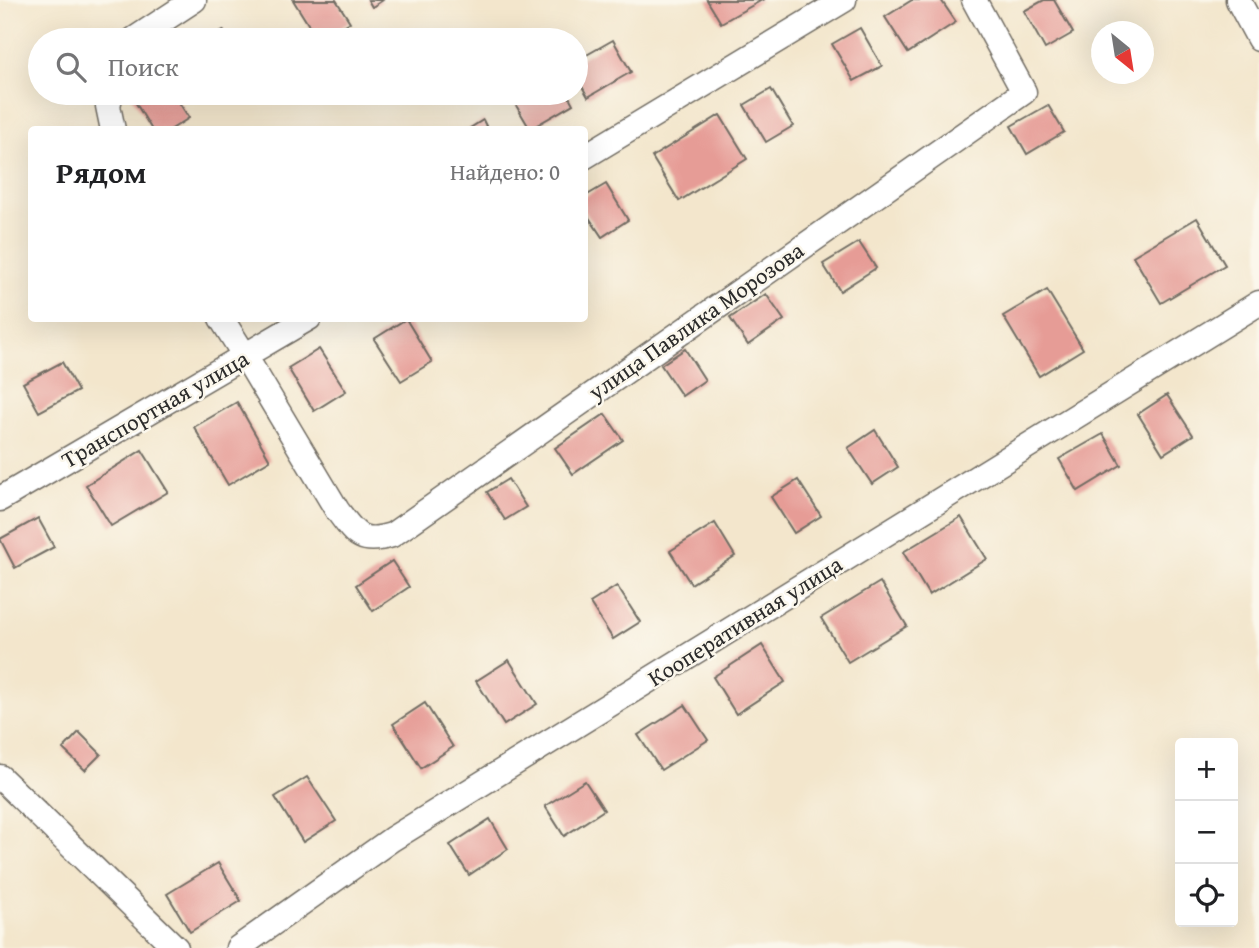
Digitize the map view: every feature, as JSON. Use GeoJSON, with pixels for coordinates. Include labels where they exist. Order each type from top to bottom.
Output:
{"type":"FeatureCollection","features":[{"type":"Feature","properties":{"kind":"street"},"geometry":{"type":"LineString","coordinates":[[151,28],[194,0]]}},
{"type":"Feature","properties":{"kind":"street"},"geometry":{"type":"LineString","coordinates":[[588,155],[844,0]]}},
{"type":"Feature","properties":{"kind":"street","name":"улица Павлика Морозова"},"geometry":{"type":"LineString","coordinates":[[245,356],[337,510],[353,531],[365,538],[376,540],[391,535],[1024,92],[974,0]]}},
{"type":"Feature","properties":{"kind":"street"},"geometry":{"type":"LineString","coordinates":[[1238,0],[1259,39]]}},
{"type":"Feature","properties":{"kind":"street"},"geometry":{"type":"LineString","coordinates":[[108,105],[112,126]]}},
{"type":"Feature","properties":{"kind":"street","name":"Кооперативная улица"},"geometry":{"type":"LineString","coordinates":[[238,948],[392,839],[1259,303]]}},
{"type":"Feature","properties":{"kind":"street"},"geometry":{"type":"LineString","coordinates":[[224,322],[245,356]]}},
{"type":"Feature","properties":{"kind":"street","name":"Транспортная улица"},"geometry":{"type":"LineString","coordinates":[[0,499],[303,322]]}},
{"type":"Feature","properties":{"kind":"street"},"geometry":{"type":"LineString","coordinates":[[0,777],[176,948]]}},
{"type":"Feature","properties":{"kind":"building"},"geometry":{"type":"Polygon","coordinates":[[[293,0],[336,0],[350,22],[340,28],[310,28],[293,0]]]}},
{"type":"Feature","properties":{"kind":"building"},"geometry":{"type":"Polygon","coordinates":[[[368,0],[383,0],[372,7],[368,0]]]}},
{"type":"Feature","properties":{"kind":"building"},"geometry":{"type":"Polygon","coordinates":[[[707,0],[762,0],[721,23],[707,0]]]}},
{"type":"Feature","properties":{"kind":"building"},"geometry":{"type":"Polygon","coordinates":[[[912,0],[941,0],[956,22],[908,53],[885,17],[912,0]]]}},
{"type":"Feature","properties":{"kind":"building"},"geometry":{"type":"Polygon","coordinates":[[[1044,0],[1054,0],[1073,33],[1045,49],[1024,11],[1044,0]]]}},
{"type":"Feature","properties":{"kind":"building"},"geometry":{"type":"Polygon","coordinates":[[[860,28],[882,66],[854,81],[832,44],[860,28]]]}},
{"type":"Feature","properties":{"kind":"building"},"geometry":{"type":"Polygon","coordinates":[[[613,40],[631,72],[588,97],[588,54],[613,40]]]}},
{"type":"Feature","properties":{"kind":"building"},"geometry":{"type":"Polygon","coordinates":[[[771,89],[793,126],[766,142],[744,105],[771,89]]]}},
{"type":"Feature","properties":{"kind":"building"},"geometry":{"type":"Polygon","coordinates":[[[137,105],[181,105],[189,118],[176,126],[150,126],[137,105]]]}},
{"type":"Feature","properties":{"kind":"building"},"geometry":{"type":"Polygon","coordinates":[[[516,105],[571,105],[535,126],[528,126],[516,105]]]}},
{"type":"Feature","properties":{"kind":"building"},"geometry":{"type":"Polygon","coordinates":[[[1048,105],[1064,132],[1027,154],[1011,126],[1048,105]]]}},
{"type":"Feature","properties":{"kind":"building"},"geometry":{"type":"Polygon","coordinates":[[[720,115],[747,159],[679,201],[652,157],[720,115]]]}},
{"type":"Feature","properties":{"kind":"building"},"geometry":{"type":"Polygon","coordinates":[[[483,120],[486,126],[473,126],[483,120]]]}},
{"type":"Feature","properties":{"kind":"building"},"geometry":{"type":"Polygon","coordinates":[[[606,184],[628,220],[602,237],[588,216],[588,195],[606,184]]]}},
{"type":"Feature","properties":{"kind":"building"},"geometry":{"type":"Polygon","coordinates":[[[1197,218],[1225,265],[1161,303],[1133,256],[1197,218]]]}},
{"type":"Feature","properties":{"kind":"building"},"geometry":{"type":"Polygon","coordinates":[[[859,242],[876,268],[840,291],[823,264],[859,242]]]}},
{"type":"Feature","properties":{"kind":"building"},"geometry":{"type":"Polygon","coordinates":[[[1047,290],[1083,349],[1039,376],[1003,316],[1047,290]]]}},
{"type":"Feature","properties":{"kind":"building"},"geometry":{"type":"Polygon","coordinates":[[[766,294],[784,320],[748,345],[730,318],[766,294]]]}},
{"type":"Feature","properties":{"kind":"building"},"geometry":{"type":"Polygon","coordinates":[[[401,322],[408,322],[432,362],[401,381],[374,339],[401,322]]]}},
{"type":"Feature","properties":{"kind":"building"},"geometry":{"type":"Polygon","coordinates":[[[319,349],[346,391],[314,411],[288,368],[319,349]]]}},
{"type":"Feature","properties":{"kind":"building"},"geometry":{"type":"Polygon","coordinates":[[[685,349],[705,380],[682,396],[661,365],[685,349]]]}},
{"type":"Feature","properties":{"kind":"building"},"geometry":{"type":"Polygon","coordinates":[[[62,362],[78,391],[39,412],[23,383],[62,362]]]}},
{"type":"Feature","properties":{"kind":"building"},"geometry":{"type":"Polygon","coordinates":[[[1167,395],[1193,435],[1163,454],[1138,414],[1167,395]]]}},
{"type":"Feature","properties":{"kind":"building"},"geometry":{"type":"Polygon","coordinates":[[[237,402],[270,460],[228,485],[194,427],[237,402]]]}},
{"type":"Feature","properties":{"kind":"building"},"geometry":{"type":"Polygon","coordinates":[[[605,414],[623,440],[573,474],[555,448],[605,414]]]}},
{"type":"Feature","properties":{"kind":"building"},"geometry":{"type":"Polygon","coordinates":[[[875,430],[898,467],[872,484],[848,448],[875,430]]]}},
{"type":"Feature","properties":{"kind":"building"},"geometry":{"type":"Polygon","coordinates":[[[1103,434],[1121,465],[1078,491],[1059,459],[1103,434]]]}},
{"type":"Feature","properties":{"kind":"building"},"geometry":{"type":"Polygon","coordinates":[[[142,450],[168,492],[111,526],[86,485],[142,450]]]}},
{"type":"Feature","properties":{"kind":"building"},"geometry":{"type":"Polygon","coordinates":[[[508,479],[526,507],[505,520],[487,492],[508,479]]]}},
{"type":"Feature","properties":{"kind":"building"},"geometry":{"type":"Polygon","coordinates":[[[798,480],[821,516],[794,533],[771,497],[798,480]]]}},
{"type":"Feature","properties":{"kind":"building"},"geometry":{"type":"Polygon","coordinates":[[[961,517],[987,559],[929,595],[903,552],[961,517]]]}},
{"type":"Feature","properties":{"kind":"building"},"geometry":{"type":"Polygon","coordinates":[[[38,518],[54,547],[15,568],[0,539],[38,518]]]}},
{"type":"Feature","properties":{"kind":"building"},"geometry":{"type":"Polygon","coordinates":[[[715,523],[735,556],[691,584],[670,551],[715,523]]]}},
{"type":"Feature","properties":{"kind":"building"},"geometry":{"type":"Polygon","coordinates":[[[392,561],[409,587],[373,611],[356,585],[392,561]]]}},
{"type":"Feature","properties":{"kind":"building"},"geometry":{"type":"Polygon","coordinates":[[[880,582],[907,626],[848,662],[821,618],[880,582]]]}},
{"type":"Feature","properties":{"kind":"building"},"geometry":{"type":"Polygon","coordinates":[[[617,586],[640,622],[613,639],[590,603],[617,586]]]}},
{"type":"Feature","properties":{"kind":"building"},"geometry":{"type":"Polygon","coordinates":[[[762,645],[785,682],[736,714],[713,677],[762,645]]]}},
{"type":"Feature","properties":{"kind":"building"},"geometry":{"type":"Polygon","coordinates":[[[509,660],[537,704],[504,725],[476,681],[509,660]]]}},
{"type":"Feature","properties":{"kind":"building"},"geometry":{"type":"Polygon","coordinates":[[[425,703],[453,747],[421,768],[393,724],[425,703]]]}},
{"type":"Feature","properties":{"kind":"building"},"geometry":{"type":"Polygon","coordinates":[[[685,705],[708,740],[661,770],[638,735],[685,705]]]}},
{"type":"Feature","properties":{"kind":"building"},"geometry":{"type":"Polygon","coordinates":[[[79,732],[101,754],[85,770],[63,749],[79,732]]]}},
{"type":"Feature","properties":{"kind":"building"},"geometry":{"type":"Polygon","coordinates":[[[307,777],[336,821],[303,842],[275,797],[307,777]]]}},
{"type":"Feature","properties":{"kind":"building"},"geometry":{"type":"Polygon","coordinates":[[[585,781],[604,810],[564,836],[545,806],[585,781]]]}},
{"type":"Feature","properties":{"kind":"building"},"geometry":{"type":"Polygon","coordinates":[[[490,819],[508,849],[469,875],[450,845],[490,819]]]}},
{"type":"Feature","properties":{"kind":"building"},"geometry":{"type":"Polygon","coordinates":[[[218,863],[241,901],[190,932],[167,894],[218,863]]]}}]}
